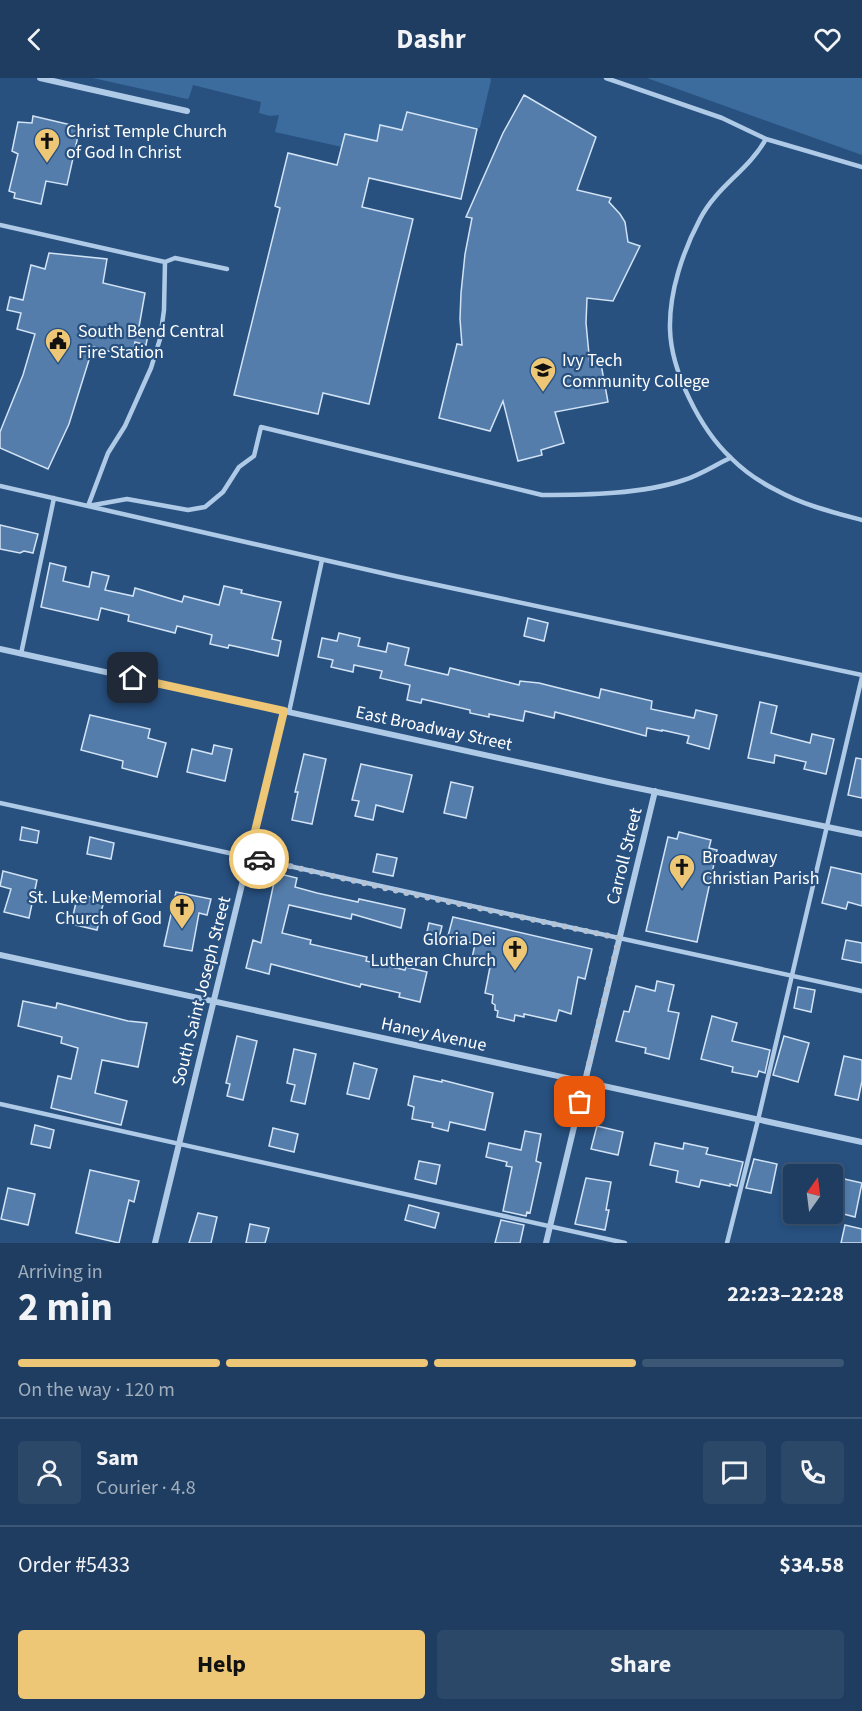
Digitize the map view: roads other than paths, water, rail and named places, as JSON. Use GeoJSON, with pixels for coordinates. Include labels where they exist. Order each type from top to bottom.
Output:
{"type":"FeatureCollection","features":[{"type":"Feature","properties":{"kind":"street"},"geometry":{"type":"LineString","coordinates":[[40,78],[187,111]]}},
{"type":"Feature","properties":{"kind":"street","name":"East Broadway Street"},"geometry":{"type":"LineString","coordinates":[[0,649],[862,834]]}},
{"type":"Feature","properties":{"kind":"street","name":"South Saint Joseph Street"},"geometry":{"type":"LineString","coordinates":[[155,1243],[286,712]]}},
{"type":"Feature","properties":{"kind":"street","name":"Carroll Street"},"geometry":{"type":"LineString","coordinates":[[546,1243],[655,791]]}},
{"type":"Feature","properties":{"kind":"street","name":"Haney Avenue"},"geometry":{"type":"LineString","coordinates":[[0,955],[862,1142]]}},
{"type":"Feature","properties":{"kind":"lane"},"geometry":{"type":"LineString","coordinates":[[606,78],[722,118],[766,139],[862,167]]}},
{"type":"Feature","properties":{"kind":"lane"},"geometry":{"type":"LineString","coordinates":[[766,139],[753,159],[723,187],[701,217],[686,253],[673,295],[670,328],[673,354],[681,380],[700,417],[730,458],[776,490],[808,505],[862,520]]}},
{"type":"Feature","properties":{"kind":"lane"},"geometry":{"type":"LineString","coordinates":[[0,225],[165,262],[175,258],[227,269]]}},
{"type":"Feature","properties":{"kind":"lane"},"geometry":{"type":"LineString","coordinates":[[88,506],[108,453],[125,426],[151,368],[160,339],[164,310],[165,262]]}},
{"type":"Feature","properties":{"kind":"lane"},"geometry":{"type":"LineString","coordinates":[[88,506],[127,499],[188,510],[205,507],[224,492],[239,467],[254,456],[261,427],[542,495],[585,495],[643,489],[684,480],[730,458]]}},
{"type":"Feature","properties":{"kind":"lane"},"geometry":{"type":"LineString","coordinates":[[0,486],[322,560],[862,676],[828,827],[727,1243]]}},
{"type":"Feature","properties":{"kind":"lane"},"geometry":{"type":"LineString","coordinates":[[21,654],[54,498]]}},
{"type":"Feature","properties":{"kind":"lane"},"geometry":{"type":"LineString","coordinates":[[286,712],[322,560]]}},
{"type":"Feature","properties":{"kind":"lane"},"geometry":{"type":"LineString","coordinates":[[0,803],[862,991]]}},
{"type":"Feature","properties":{"kind":"lane"},"geometry":{"type":"LineString","coordinates":[[0,1104],[625,1243]]}},
{"type":"Feature","properties":{"kind":"place","name":"Christ Temple Church of God In Christ"},"geometry":{"type":"Point","coordinates":[47,164]}},
{"type":"Feature","properties":{"kind":"place","name":"South Bend Central Fire Station"},"geometry":{"type":"Point","coordinates":[58,364]}},
{"type":"Feature","properties":{"kind":"place","name":"Ivy Tech Community College"},"geometry":{"type":"Point","coordinates":[543,393]}},
{"type":"Feature","properties":{"kind":"place","name":"Broadway Christian Parish"},"geometry":{"type":"Point","coordinates":[682,890]}},
{"type":"Feature","properties":{"kind":"place","name":"St. Luke Memorial Church of God"},"geometry":{"type":"Point","coordinates":[182,930]}},
{"type":"Feature","properties":{"kind":"place","name":"Gloria Dei Lutheran Church"},"geometry":{"type":"Point","coordinates":[515,972]}}]}
